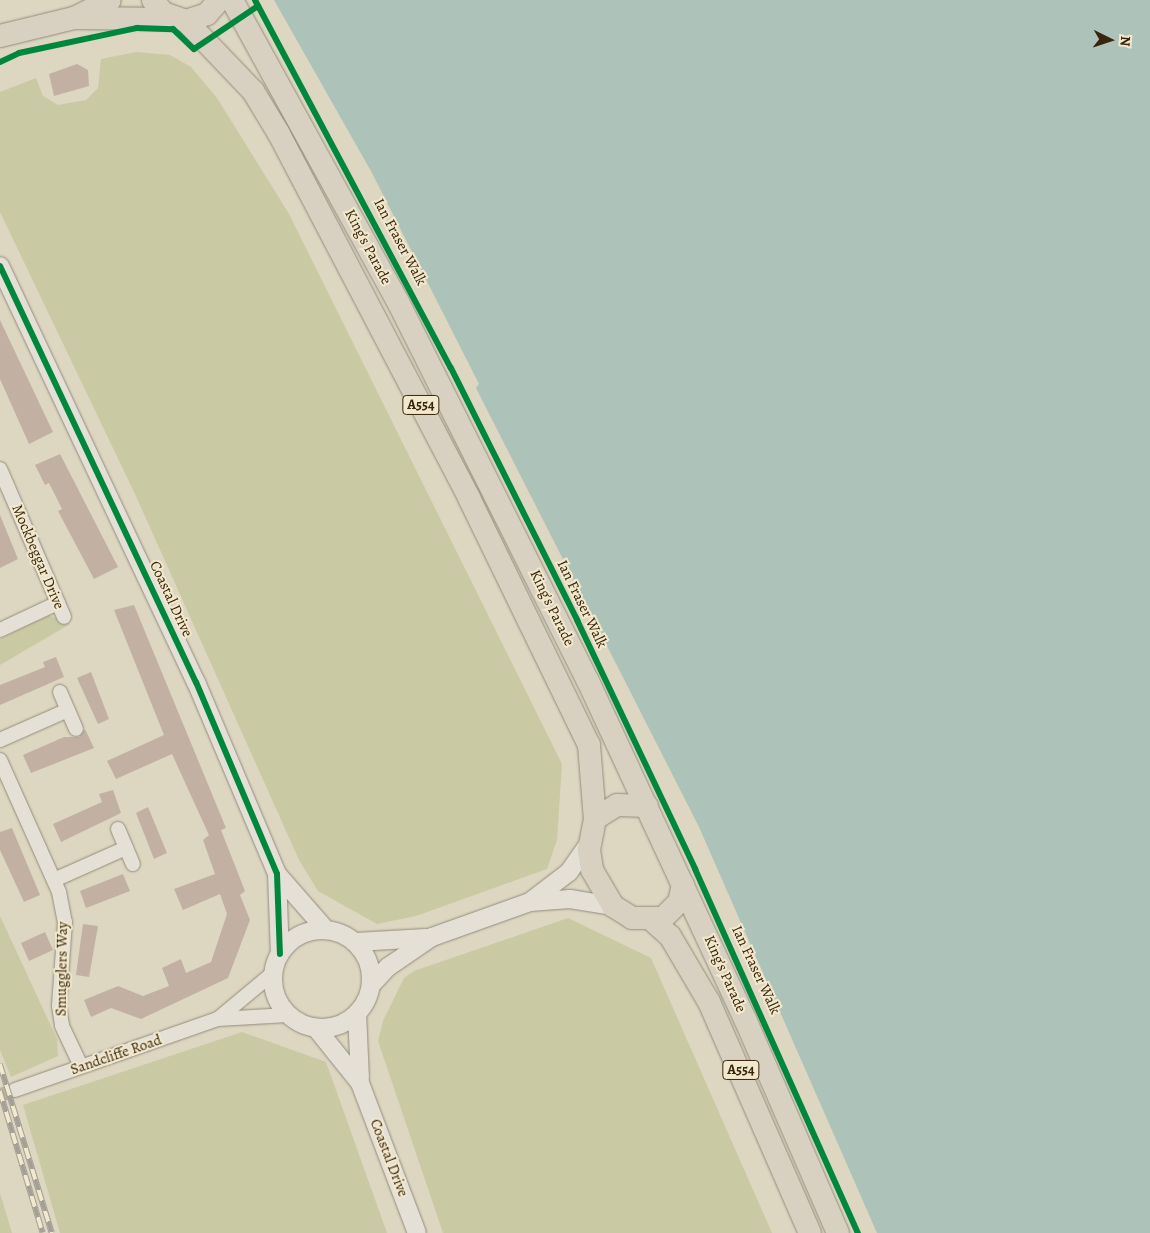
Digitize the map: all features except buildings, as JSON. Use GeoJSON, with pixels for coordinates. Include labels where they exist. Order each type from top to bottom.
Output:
{"type":"FeatureCollection","features":[{"type":"Feature","properties":{"kind":"main road"},"geometry":{"type":"LineString","coordinates":[[6,39],[74,18],[110,0]]}},
{"type":"Feature","properties":{"kind":"main road","name":"King's Parade"},"geometry":{"type":"LineString","coordinates":[[153,0],[180,20],[253,91],[279,134],[470,498],[589,745],[595,819]]}},
{"type":"Feature","properties":{"kind":"main road"},"geometry":{"type":"LineString","coordinates":[[74,18],[180,20],[207,14],[218,0]]}},
{"type":"Feature","properties":{"kind":"main road","name":"King's Parade"},"geometry":{"type":"LineString","coordinates":[[232,0],[399,304],[647,806],[684,884],[838,1233]]}},
{"type":"Feature","properties":{"kind":"main road"},"geometry":{"type":"LineString","coordinates":[[595,819],[617,805],[647,806]]}},
{"type":"Feature","properties":{"kind":"main road","name":"A554"},"geometry":{"type":"LineString","coordinates":[[595,819],[590,842],[592,870],[612,906]]}},
{"type":"Feature","properties":{"kind":"main road"},"geometry":{"type":"LineString","coordinates":[[612,906],[632,918],[652,920],[664,918],[679,902],[684,884]]}},
{"type":"Feature","properties":{"kind":"main road","name":"King's Parade"},"geometry":{"type":"LineString","coordinates":[[652,920],[670,936],[709,1002],[810,1233]]}},
{"type":"Feature","properties":{"kind":"street","name":"Coastal Drive"},"geometry":{"type":"LineString","coordinates":[[0,266],[196,682],[277,874],[326,930]]}},
{"type":"Feature","properties":{"kind":"street","name":"Mockbeggar Drive"},"geometry":{"type":"LineString","coordinates":[[0,469],[64,617]]}},
{"type":"Feature","properties":{"kind":"street"},"geometry":{"type":"LineString","coordinates":[[0,630],[58,603]]}},
{"type":"Feature","properties":{"kind":"street"},"geometry":{"type":"LineString","coordinates":[[60,692],[76,729]]}},
{"type":"Feature","properties":{"kind":"street"},"geometry":{"type":"LineString","coordinates":[[0,740],[68,710]]}},
{"type":"Feature","properties":{"kind":"street","name":"Smugglers Way"},"geometry":{"type":"LineString","coordinates":[[0,760],[54,880],[64,922],[62,1026],[81,1066]]}},
{"type":"Feature","properties":{"kind":"street"},"geometry":{"type":"LineString","coordinates":[[118,829],[133,864]]}},
{"type":"Feature","properties":{"kind":"street"},"geometry":{"type":"LineString","coordinates":[[530,902],[569,872],[590,842]]}},
{"type":"Feature","properties":{"kind":"street"},"geometry":{"type":"LineString","coordinates":[[54,880],[126,848]]}},
{"type":"Feature","properties":{"kind":"street","name":"Coastal Drive"},"geometry":{"type":"LineString","coordinates":[[277,874],[280,954]]}},
{"type":"Feature","properties":{"kind":"street"},"geometry":{"type":"LineString","coordinates":[[432,937],[356,942],[326,930],[296,937],[280,954],[273,973],[276,997],[288,1015],[316,1028],[339,1026],[358,1014],[372,984],[388,967],[432,937],[530,902],[570,899],[612,906]]}},
{"type":"Feature","properties":{"kind":"street"},"geometry":{"type":"LineString","coordinates":[[356,942],[369,963],[372,984]]}},
{"type":"Feature","properties":{"kind":"street","name":"Sandcliffe Road"},"geometry":{"type":"LineString","coordinates":[[218,1019],[273,973]]}},
{"type":"Feature","properties":{"kind":"street","name":"Coastal Drive"},"geometry":{"type":"LineString","coordinates":[[358,1014],[360,1084]]}},
{"type":"Feature","properties":{"kind":"street","name":"Sandcliffe Road"},"geometry":{"type":"LineString","coordinates":[[15,1090],[218,1019],[288,1015]]}},
{"type":"Feature","properties":{"kind":"street","name":"Coastal Drive"},"geometry":{"type":"LineString","coordinates":[[316,1028],[334,1045],[360,1084],[417,1233]]}},
{"type":"Feature","properties":{"kind":"green space"},"geometry":{"type":"Polygon","coordinates":[[[136,52],[170,55],[191,67],[217,98],[289,214],[562,764],[557,840],[547,869],[416,916],[377,924],[318,891],[299,860],[135,494],[0,212],[0,92],[36,78],[43,96],[58,105],[86,100],[98,88],[101,59],[136,52]]]}},
{"type":"Feature","properties":{"kind":"green space"},"geometry":{"type":"Polygon","coordinates":[[[48,615],[70,624],[0,665],[0,639],[48,615]]]}},
{"type":"Feature","properties":{"kind":"green space"},"geometry":{"type":"Polygon","coordinates":[[[0,916],[57,1039],[58,1056],[11,1077],[0,1050],[0,916]]]}},
{"type":"Feature","properties":{"kind":"green space"},"geometry":{"type":"Polygon","coordinates":[[[568,918],[651,958],[772,1233],[443,1233],[378,1041],[383,1021],[404,978],[414,971],[568,918]]]}},
{"type":"Feature","properties":{"kind":"green space"},"geometry":{"type":"Polygon","coordinates":[[[242,1032],[326,1062],[387,1233],[60,1233],[23,1105],[242,1032]]]}},
{"type":"Feature","properties":{"kind":"green space"},"geometry":{"type":"Polygon","coordinates":[[[0,1193],[12,1233],[0,1233],[0,1193]]]}},
{"type":"Feature","properties":{"kind":"shaded area"},"geometry":{"type":"Polygon","coordinates":[[[274,0],[1150,0],[1150,1233],[877,1233],[699,827],[476,388],[479,384],[372,173],[274,0]]]}},
{"type":"Feature","properties":{"kind":"tunnel"},"geometry":{"type":"LineString","coordinates":[[0,1095],[15,1090]]}},
{"type":"Feature","properties":{"kind":"railway"},"geometry":{"type":"LineString","coordinates":[[0,1064],[52,1233]]}},
{"type":"Feature","properties":{"kind":"railway"},"geometry":{"type":"LineString","coordinates":[[0,1091],[43,1233]]}},
{"type":"Feature","properties":{"kind":"cycle path","name":"Ian Fraser Walk"},"geometry":{"type":"LineString","coordinates":[[255,0],[451,368],[577,620],[695,869],[858,1233]]}},
{"type":"Feature","properties":{"kind":"cycle path"},"geometry":{"type":"LineString","coordinates":[[0,62],[19,53],[137,28],[173,29],[194,49],[258,6]]}},
{"type":"Feature","properties":{"kind":"cycle path"},"geometry":{"type":"LineString","coordinates":[[0,266],[196,682],[277,874],[280,954]]}}]}
